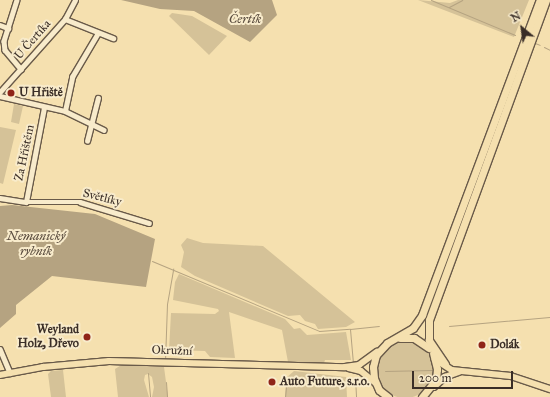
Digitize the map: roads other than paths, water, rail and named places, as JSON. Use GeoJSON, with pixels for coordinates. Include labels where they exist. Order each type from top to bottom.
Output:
{"type":"FeatureCollection","features":[{"type":"Feature","properties":{"kind":"highway"},"geometry":{"type":"LineString","coordinates":[[531,33],[540,0]]}},
{"type":"Feature","properties":{"kind":"highway"},"geometry":{"type":"LineString","coordinates":[[446,364],[431,344],[427,329],[448,264],[524,52],[546,0]]}},
{"type":"Feature","properties":{"kind":"highway"},"geometry":{"type":"LineString","coordinates":[[382,397],[373,366],[379,351],[396,338],[413,328],[422,316],[524,52]]}},
{"type":"Feature","properties":{"kind":"highway"},"geometry":{"type":"LineString","coordinates":[[422,397],[431,390],[437,374],[436,359],[424,337],[424,324],[448,264]]}},
{"type":"Feature","properties":{"kind":"highway"},"geometry":{"type":"LineString","coordinates":[[396,338],[414,338],[429,348]]}},
{"type":"Feature","properties":{"kind":"highway"},"geometry":{"type":"LineString","coordinates":[[378,386],[388,397]]}},
{"type":"Feature","properties":{"kind":"main road","name":"Okružní"},"geometry":{"type":"LineString","coordinates":[[0,375],[110,360],[345,367],[359,365],[379,351]]}},
{"type":"Feature","properties":{"kind":"main road"},"geometry":{"type":"LineString","coordinates":[[436,359],[447,368],[461,372],[511,376],[550,389]]}},
{"type":"Feature","properties":{"kind":"main road"},"geometry":{"type":"LineString","coordinates":[[446,364],[475,372]]}},
{"type":"Feature","properties":{"kind":"main road","name":"Okružní"},"geometry":{"type":"LineString","coordinates":[[345,367],[361,371],[378,386]]}},
{"type":"Feature","properties":{"kind":"main road"},"geometry":{"type":"LineString","coordinates":[[431,390],[445,377],[461,372]]}},
{"type":"Feature","properties":{"kind":"street"},"geometry":{"type":"LineString","coordinates":[[17,0],[8,28],[5,50],[20,69]]}},
{"type":"Feature","properties":{"kind":"street","name":"U Čertíka"},"geometry":{"type":"LineString","coordinates":[[0,92],[65,19],[75,0]]}},
{"type":"Feature","properties":{"kind":"street","name":"U Čertíka"},"geometry":{"type":"LineString","coordinates":[[65,19],[113,38]]}},
{"type":"Feature","properties":{"kind":"street"},"geometry":{"type":"LineString","coordinates":[[0,25],[8,28]]}},
{"type":"Feature","properties":{"kind":"street"},"geometry":{"type":"LineString","coordinates":[[65,111],[72,77],[98,33]]}},
{"type":"Feature","properties":{"kind":"street"},"geometry":{"type":"LineString","coordinates":[[0,53],[5,50]]}},
{"type":"Feature","properties":{"kind":"street"},"geometry":{"type":"LineString","coordinates":[[0,96],[44,108],[65,111],[104,130]]}},
{"type":"Feature","properties":{"kind":"street"},"geometry":{"type":"LineString","coordinates":[[88,141],[98,98]]}},
{"type":"Feature","properties":{"kind":"street","name":"Za Hřištěm"},"geometry":{"type":"LineString","coordinates":[[26,202],[44,108]]}},
{"type":"Feature","properties":{"kind":"street"},"geometry":{"type":"LineString","coordinates":[[0,198],[26,202]]}},
{"type":"Feature","properties":{"kind":"street","name":"Světlíky"},"geometry":{"type":"LineString","coordinates":[[26,202],[80,202],[149,223]]}},
{"type":"Feature","properties":{"kind":"street"},"geometry":{"type":"LineString","coordinates":[[0,349],[10,373]]}},
{"type":"Feature","properties":{"kind":"water","name":"Čertík"},"geometry":{"type":"Polygon","coordinates":[[[121,0],[272,0],[277,15],[250,42],[194,11],[160,9],[121,0]]]}},
{"type":"Feature","properties":{"kind":"water","name":"Nemanický rybník"},"geometry":{"type":"Polygon","coordinates":[[[12,205],[95,214],[155,239],[146,287],[52,276],[16,305],[16,314],[0,328],[0,206],[12,205]]]}},
{"type":"Feature","properties":{"kind":"waterway","name":"Čertík"},"geometry":{"type":"LineString","coordinates":[[431,0],[515,35]]}},
{"type":"Feature","properties":{"kind":"waterway"},"geometry":{"type":"LineString","coordinates":[[449,7],[462,0]]}},
{"type":"Feature","properties":{"kind":"waterway","name":"Čertík"},"geometry":{"type":"LineString","coordinates":[[535,43],[540,45]]}},
{"type":"Feature","properties":{"kind":"waterway","name":"Čertík"},"geometry":{"type":"LineString","coordinates":[[544,47],[550,50]]}},
{"type":"Feature","properties":{"kind":"waterway"},"geometry":{"type":"LineString","coordinates":[[152,261],[319,331],[350,329],[353,361]]}},
{"type":"Feature","properties":{"kind":"waterway"},"geometry":{"type":"LineString","coordinates":[[165,361],[167,304],[173,269]]}},
{"type":"Feature","properties":{"kind":"waterway"},"geometry":{"type":"LineString","coordinates":[[449,326],[550,317]]}},
{"type":"Feature","properties":{"kind":"waterway"},"geometry":{"type":"LineString","coordinates":[[350,329],[379,326]]}},
{"type":"Feature","properties":{"kind":"waterway"},"geometry":{"type":"LineString","coordinates":[[385,371],[432,370]]}},
{"type":"Feature","properties":{"kind":"waterway"},"geometry":{"type":"LineString","coordinates":[[148,373],[150,397]]}},
{"type":"Feature","properties":{"kind":"waterway"},"geometry":{"type":"LineString","coordinates":[[355,377],[356,397]]}},
{"type":"Feature","properties":{"kind":"waterway"},"geometry":{"type":"LineString","coordinates":[[166,382],[167,397]]}},
{"type":"Feature","properties":{"kind":"waterway"},"geometry":{"type":"LineString","coordinates":[[285,397],[286,387]]}},
{"type":"Feature","properties":{"kind":"place","name":"U Hřiště"},"geometry":{"type":"Point","coordinates":[11,93]}},
{"type":"Feature","properties":{"kind":"place","name":"Weyland Holz, Dřevo"},"geometry":{"type":"Point","coordinates":[87,337]}},
{"type":"Feature","properties":{"kind":"place","name":"Dolák"},"geometry":{"type":"Point","coordinates":[482,345]}},
{"type":"Feature","properties":{"kind":"place","name":"Auto Future, s.r.o."},"geometry":{"type":"Point","coordinates":[272,382]}}]}
